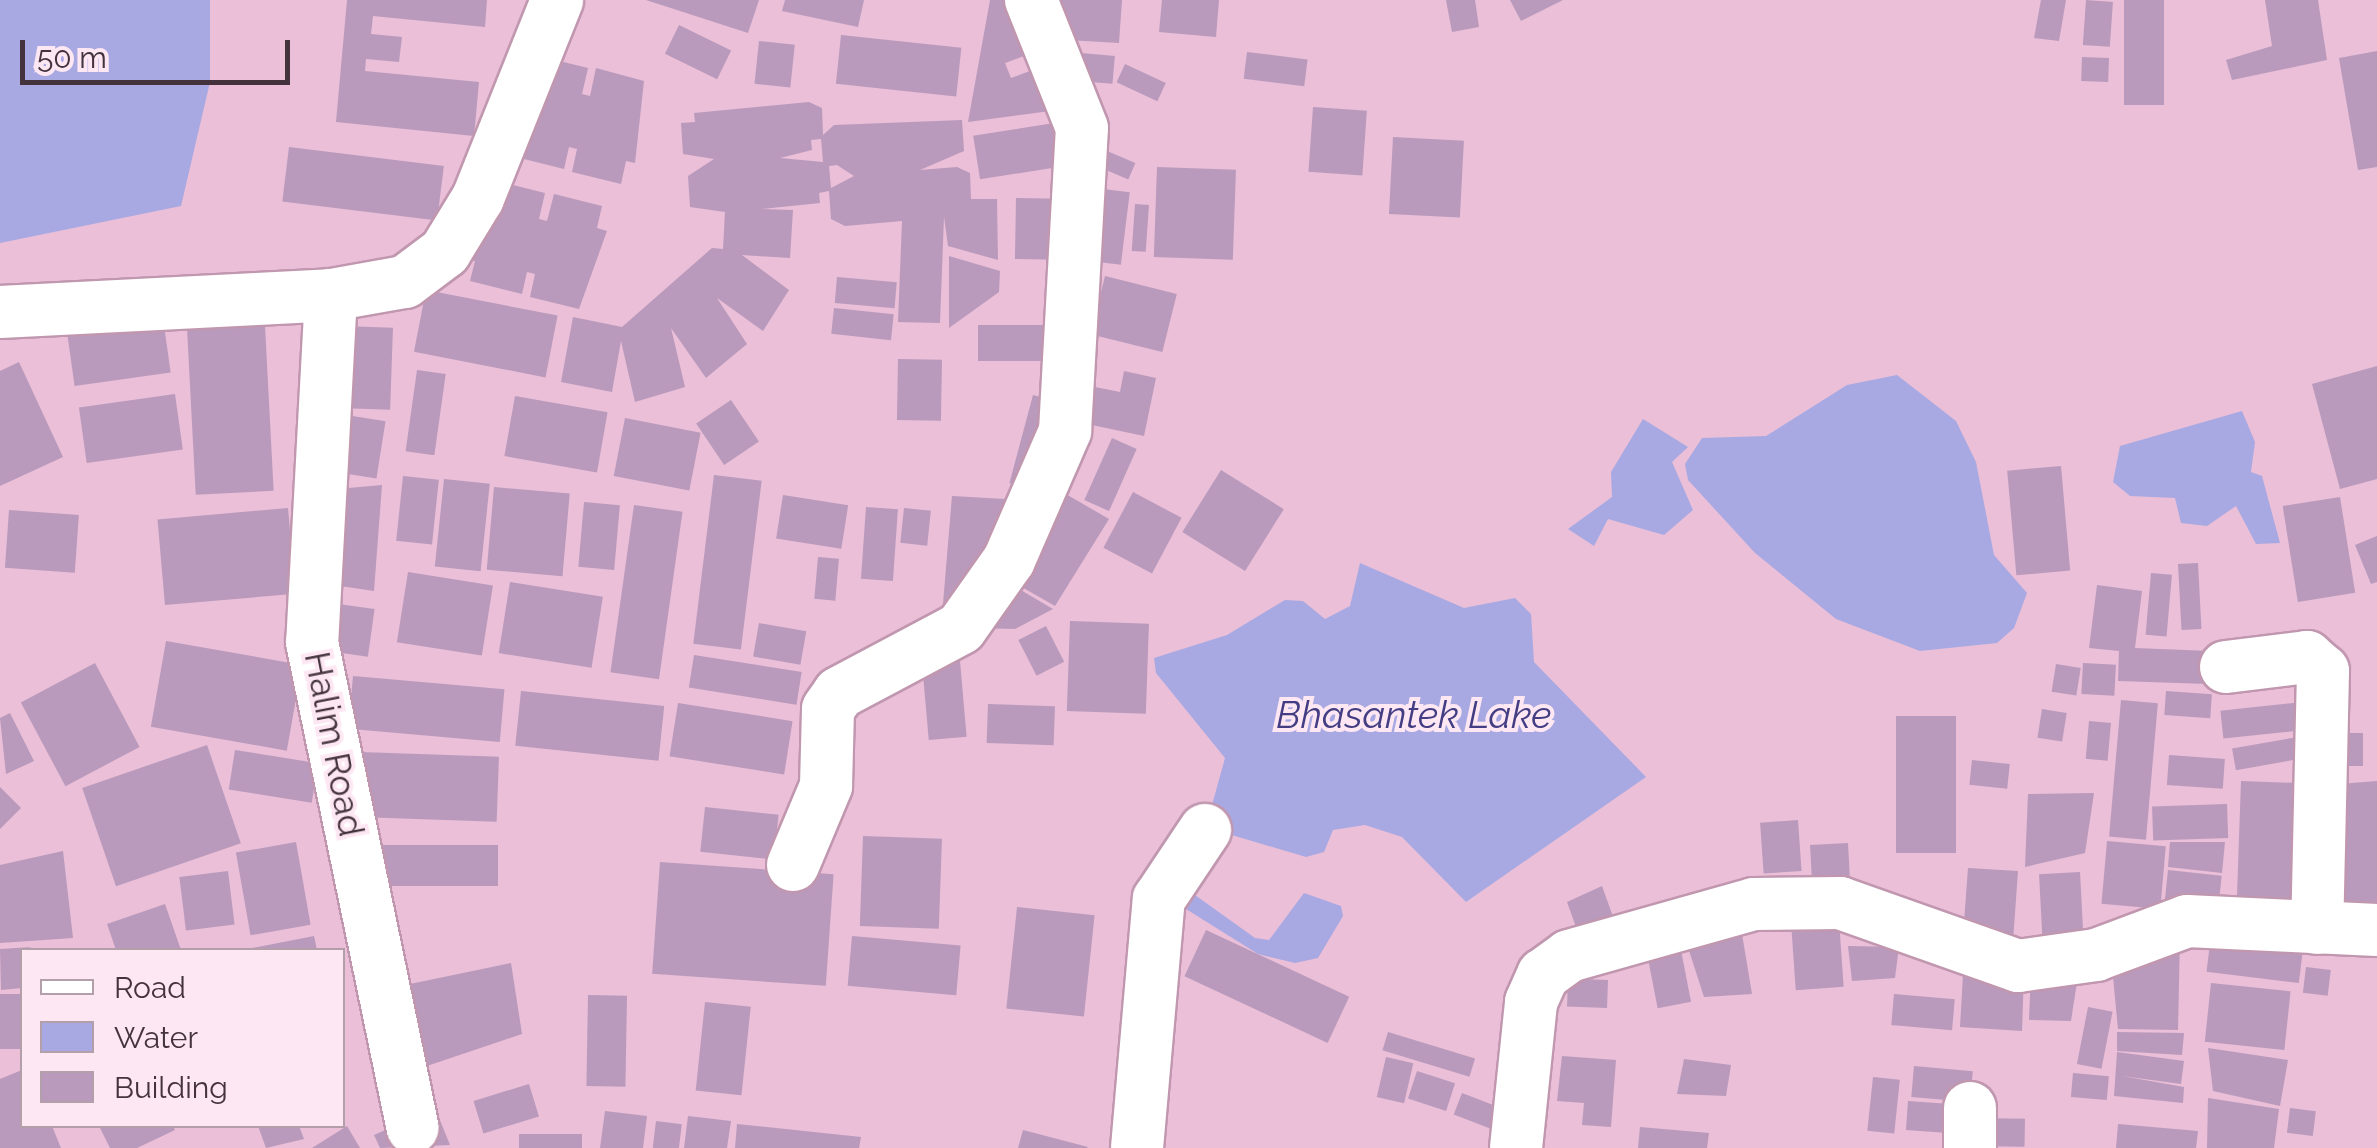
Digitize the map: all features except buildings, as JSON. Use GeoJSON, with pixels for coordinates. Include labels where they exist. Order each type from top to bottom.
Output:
{"type":"FeatureCollection","features":[{"type":"Feature","properties":{"kind":"street"},"geometry":{"type":"LineString","coordinates":[[0,312],[331,295],[406,282],[445,252],[478,198],[556,0]]}},
{"type":"Feature","properties":{"kind":"street"},"geometry":{"type":"LineString","coordinates":[[793,865],[826,786],[828,710],[839,693],[962,628],[1008,560],[1065,431],[1082,128],[1031,0]]}},
{"type":"Feature","properties":{"kind":"street","name":"Halim Road"},"geometry":{"type":"LineString","coordinates":[[331,295],[312,642],[413,1128]]}},
{"type":"Feature","properties":{"kind":"street"},"geometry":{"type":"LineString","coordinates":[[2226,667],[2307,657],[2323,671],[2317,928]]}},
{"type":"Feature","properties":{"kind":"street"},"geometry":{"type":"LineString","coordinates":[[1137,1148],[1160,899],[1205,830]]}},
{"type":"Feature","properties":{"kind":"street"},"geometry":{"type":"LineString","coordinates":[[1516,1148],[1531,1002],[1543,974],[1569,956],[1754,904],[1840,903],[2018,966],[2096,955],[2187,921],[2377,930]]}},
{"type":"Feature","properties":{"kind":"water"},"geometry":{"type":"Polygon","coordinates":[[[0,0],[210,0],[210,82],[181,206],[0,243],[0,0]]]}},
{"type":"Feature","properties":{"kind":"water"},"geometry":{"type":"Polygon","coordinates":[[[1897,375],[1956,421],[1976,462],[1994,555],[2027,593],[2014,628],[1997,643],[1920,651],[1836,619],[1755,553],[1688,480],[1685,464],[1702,438],[1766,436],[1847,385],[1897,375]]]}},
{"type":"Feature","properties":{"kind":"water"},"geometry":{"type":"Polygon","coordinates":[[[2242,411],[2255,442],[2251,472],[2262,476],[2280,543],[2256,544],[2236,506],[2207,526],[2181,523],[2175,498],[2130,496],[2113,482],[2120,446],[2242,411]]]}},
{"type":"Feature","properties":{"kind":"water"},"geometry":{"type":"Polygon","coordinates":[[[1643,419],[1688,447],[1672,462],[1693,510],[1664,535],[1608,519],[1594,546],[1568,529],[1612,497],[1611,472],[1643,419]]]}},
{"type":"Feature","properties":{"kind":"water","name":"Bhasantek Lake"},"geometry":{"type":"Polygon","coordinates":[[[1360,563],[1464,608],[1515,598],[1531,614],[1534,662],[1646,777],[1466,902],[1402,837],[1365,825],[1333,830],[1324,852],[1306,857],[1225,833],[1209,816],[1225,758],[1156,673],[1154,658],[1227,635],[1285,600],[1303,601],[1325,619],[1350,606],[1360,563]]]}},
{"type":"Feature","properties":{"kind":"water"},"geometry":{"type":"Polygon","coordinates":[[[1188,890],[1255,938],[1269,940],[1304,893],[1341,906],[1343,916],[1318,958],[1295,963],[1258,954],[1170,899],[1188,890]]]}}]}
